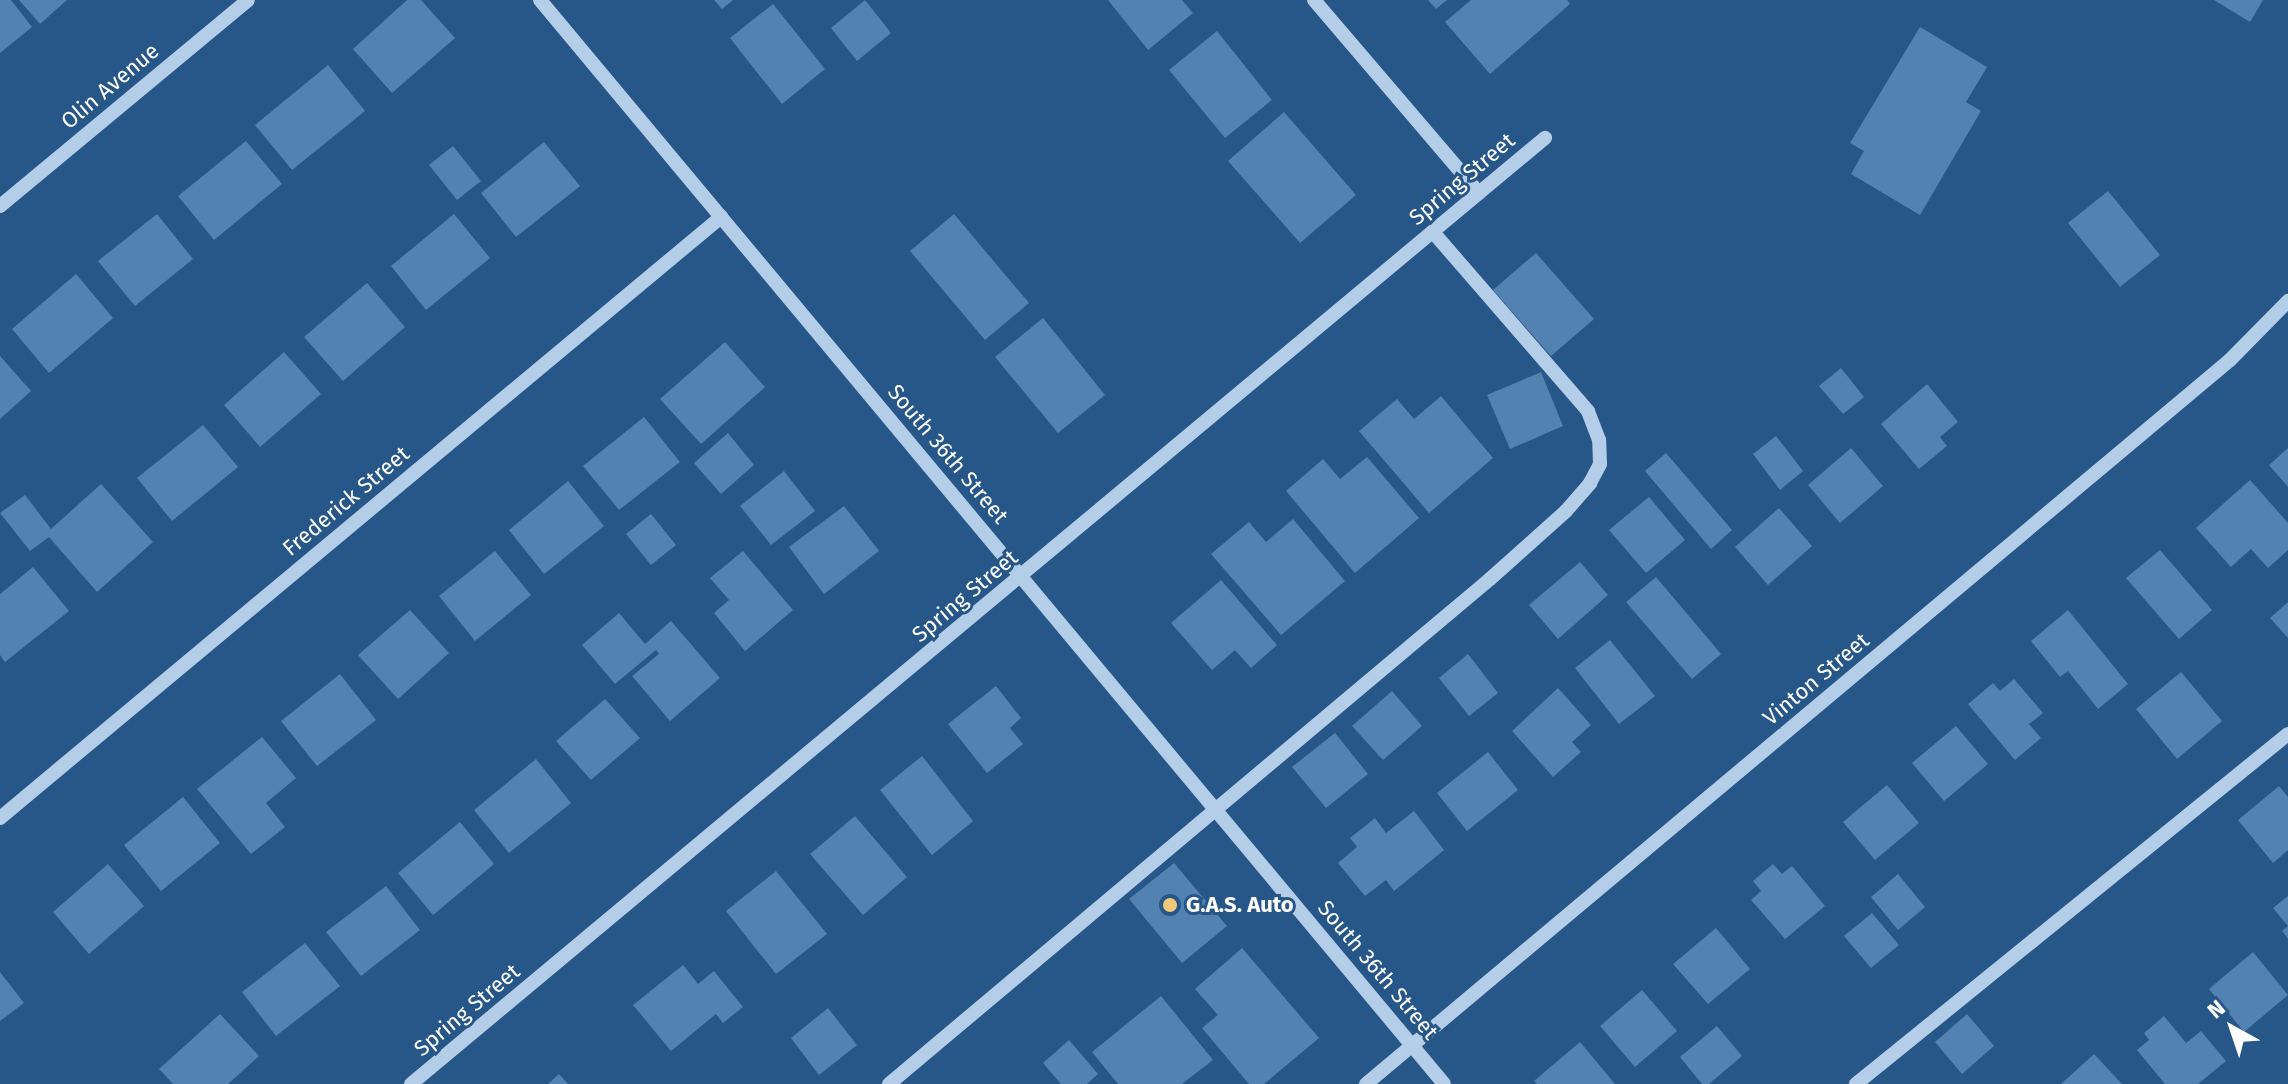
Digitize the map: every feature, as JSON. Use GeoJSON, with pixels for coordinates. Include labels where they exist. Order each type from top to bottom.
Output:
{"type":"FeatureCollection","features":[{"type":"Feature","properties":{"kind":"street","name":"Olin Avenue"},"geometry":{"type":"LineString","coordinates":[[0,206],[248,0]]}},
{"type":"Feature","properties":{"kind":"street","name":"South 36th Street"},"geometry":{"type":"LineString","coordinates":[[540,0],[1444,1084]]}},
{"type":"Feature","properties":{"kind":"street"},"geometry":{"type":"LineString","coordinates":[[1314,0],[1479,193]]}},
{"type":"Feature","properties":{"kind":"street","name":"Spring Street"},"geometry":{"type":"LineString","coordinates":[[411,1084],[1545,138]]}},
{"type":"Feature","properties":{"kind":"street","name":"Frederick Street"},"geometry":{"type":"LineString","coordinates":[[0,818],[721,217]]}},
{"type":"Feature","properties":{"kind":"street"},"geometry":{"type":"LineString","coordinates":[[889,1084],[1555,521],[1590,483],[1600,464],[1599,440],[1588,411],[1433,232]]}},
{"type":"Feature","properties":{"kind":"street","name":"Vinton Street"},"geometry":{"type":"LineString","coordinates":[[1366,1084],[2230,360],[2288,301]]}},
{"type":"Feature","properties":{"kind":"street"},"geometry":{"type":"LineString","coordinates":[[1856,1084],[2288,734]]}},
{"type":"Feature","properties":{"kind":"building"},"geometry":{"type":"Polygon","coordinates":[[[0,0],[11,0],[32,27],[0,53],[0,0]]]}},
{"type":"Feature","properties":{"kind":"building"},"geometry":{"type":"Polygon","coordinates":[[[19,0],[67,0],[40,24],[19,0]]]}},
{"type":"Feature","properties":{"kind":"building"},"geometry":{"type":"Polygon","coordinates":[[[407,0],[421,0],[455,38],[392,93],[353,49],[407,0]]]}},
{"type":"Feature","properties":{"kind":"building"},"geometry":{"type":"Polygon","coordinates":[[[714,0],[733,0],[722,9],[714,0]]]}},
{"type":"Feature","properties":{"kind":"building"},"geometry":{"type":"Polygon","coordinates":[[[865,0],[891,33],[857,61],[831,28],[865,0]]]}},
{"type":"Feature","properties":{"kind":"building"},"geometry":{"type":"Polygon","coordinates":[[[1108,0],[1182,0],[1193,13],[1148,50],[1108,0]]]}},
{"type":"Feature","properties":{"kind":"building"},"geometry":{"type":"Polygon","coordinates":[[[1428,0],[1447,0],[1436,9],[1428,0]]]}},
{"type":"Feature","properties":{"kind":"building"},"geometry":{"type":"Polygon","coordinates":[[[1471,0],[1567,0],[1570,4],[1490,74],[1445,22],[1471,0]]]}},
{"type":"Feature","properties":{"kind":"building"},"geometry":{"type":"Polygon","coordinates":[[[2214,0],[2263,0],[2250,22],[2214,0]]]}},
{"type":"Feature","properties":{"kind":"building"},"geometry":{"type":"Polygon","coordinates":[[[773,4],[825,69],[782,104],[730,38],[773,4]]]}},
{"type":"Feature","properties":{"kind":"building"},"geometry":{"type":"Polygon","coordinates":[[[1920,27],[1987,67],[1966,102],[1981,111],[1920,215],[1851,174],[1864,151],[1850,143],[1920,27]]]}},
{"type":"Feature","properties":{"kind":"building"},"geometry":{"type":"Polygon","coordinates":[[[1217,31],[1272,100],[1225,138],[1169,70],[1217,31]]]}},
{"type":"Feature","properties":{"kind":"building"},"geometry":{"type":"Polygon","coordinates":[[[328,65],[365,111],[292,170],[255,125],[328,65]]]}},
{"type":"Feature","properties":{"kind":"building"},"geometry":{"type":"Polygon","coordinates":[[[1284,112],[1356,195],[1300,243],[1228,161],[1284,112]]]}},
{"type":"Feature","properties":{"kind":"building"},"geometry":{"type":"Polygon","coordinates":[[[246,141],[282,184],[214,240],[178,196],[246,141]]]}},
{"type":"Feature","properties":{"kind":"building"},"geometry":{"type":"Polygon","coordinates":[[[544,142],[580,186],[516,237],[481,193],[544,142]]]}},
{"type":"Feature","properties":{"kind":"building"},"geometry":{"type":"Polygon","coordinates":[[[453,146],[481,181],[457,200],[429,165],[453,146]]]}},
{"type":"Feature","properties":{"kind":"building"},"geometry":{"type":"Polygon","coordinates":[[[2108,191],[2160,255],[2120,287],[2068,223],[2108,191]]]}},
{"type":"Feature","properties":{"kind":"building"},"geometry":{"type":"Polygon","coordinates":[[[157,214],[193,259],[135,306],[98,261],[157,214]]]}},
{"type":"Feature","properties":{"kind":"building"},"geometry":{"type":"Polygon","coordinates":[[[454,214],[490,258],[426,310],[391,266],[454,214]]]}},
{"type":"Feature","properties":{"kind":"building"},"geometry":{"type":"Polygon","coordinates":[[[954,214],[1029,303],[985,340],[910,251],[954,214]]]}},
{"type":"Feature","properties":{"kind":"building"},"geometry":{"type":"Polygon","coordinates":[[[1536,253],[1594,319],[1551,356],[1493,290],[1536,253]]]}},
{"type":"Feature","properties":{"kind":"building"},"geometry":{"type":"Polygon","coordinates":[[[76,274],[113,318],[49,373],[12,329],[76,274]]]}},
{"type":"Feature","properties":{"kind":"building"},"geometry":{"type":"Polygon","coordinates":[[[367,283],[405,327],[343,381],[304,337],[367,283]]]}},
{"type":"Feature","properties":{"kind":"building"},"geometry":{"type":"Polygon","coordinates":[[[1043,318],[1105,395],[1058,433],[995,357],[1043,318]]]}},
{"type":"Feature","properties":{"kind":"building"},"geometry":{"type":"Polygon","coordinates":[[[725,342],[765,387],[701,444],[660,399],[725,342]]]}},
{"type":"Feature","properties":{"kind":"building"},"geometry":{"type":"Polygon","coordinates":[[[284,352],[321,394],[260,447],[224,405],[284,352]]]}},
{"type":"Feature","properties":{"kind":"building"},"geometry":{"type":"Polygon","coordinates":[[[0,356],[31,391],[0,419],[0,356]]]}},
{"type":"Feature","properties":{"kind":"building"},"geometry":{"type":"Polygon","coordinates":[[[1841,368],[1864,397],[1843,414],[1819,386],[1841,368]]]}},
{"type":"Feature","properties":{"kind":"building"},"geometry":{"type":"Polygon","coordinates":[[[1541,372],[1563,426],[1510,449],[1487,395],[1541,372]]]}},
{"type":"Feature","properties":{"kind":"building"},"geometry":{"type":"Polygon","coordinates":[[[1927,384],[1958,422],[1940,437],[1947,446],[1919,469],[1881,424],[1927,384]]]}},
{"type":"Feature","properties":{"kind":"building"},"geometry":{"type":"Polygon","coordinates":[[[1441,396],[1493,458],[1429,513],[1359,431],[1397,399],[1414,419],[1441,396]]]}},
{"type":"Feature","properties":{"kind":"building"},"geometry":{"type":"Polygon","coordinates":[[[644,417],[680,462],[619,510],[583,466],[644,417]]]}},
{"type":"Feature","properties":{"kind":"building"},"geometry":{"type":"Polygon","coordinates":[[[203,425],[238,467],[172,521],[137,478],[203,425]]]}},
{"type":"Feature","properties":{"kind":"building"},"geometry":{"type":"Polygon","coordinates":[[[728,433],[754,465],[721,494],[694,463],[728,433]]]}},
{"type":"Feature","properties":{"kind":"building"},"geometry":{"type":"Polygon","coordinates":[[[1776,436],[1803,471],[1780,490],[1753,454],[1776,436]]]}},
{"type":"Feature","properties":{"kind":"building"},"geometry":{"type":"Polygon","coordinates":[[[1851,448],[1883,486],[1840,523],[1808,485],[1851,448]]]}},
{"type":"Feature","properties":{"kind":"building"},"geometry":{"type":"Polygon","coordinates":[[[2288,448],[2288,487],[2269,465],[2288,448]]]}},
{"type":"Feature","properties":{"kind":"building"},"geometry":{"type":"Polygon","coordinates":[[[1666,453],[1732,530],[1711,549],[1645,471],[1666,453]]]}},
{"type":"Feature","properties":{"kind":"building"},"geometry":{"type":"Polygon","coordinates":[[[1367,457],[1419,518],[1355,573],[1286,491],[1323,459],[1340,479],[1367,457]]]}},
{"type":"Feature","properties":{"kind":"building"},"geometry":{"type":"Polygon","coordinates":[[[784,471],[815,511],[771,545],[740,506],[784,471]]]}},
{"type":"Feature","properties":{"kind":"building"},"geometry":{"type":"Polygon","coordinates":[[[2250,480],[2288,523],[2288,550],[2268,568],[2251,549],[2231,567],[2196,528],[2250,480]]]}},
{"type":"Feature","properties":{"kind":"building"},"geometry":{"type":"Polygon","coordinates":[[[568,481],[604,526],[544,574],[509,530],[568,481]]]}},
{"type":"Feature","properties":{"kind":"building"},"geometry":{"type":"Polygon","coordinates":[[[101,484],[153,542],[97,592],[49,537],[30,551],[0,513],[25,495],[51,529],[101,484]]]}},
{"type":"Feature","properties":{"kind":"building"},"geometry":{"type":"Polygon","coordinates":[[[1649,497],[1685,540],[1646,573],[1609,530],[1649,497]]]}},
{"type":"Feature","properties":{"kind":"building"},"geometry":{"type":"Polygon","coordinates":[[[844,506],[879,551],[824,594],[789,547],[844,506]]]}},
{"type":"Feature","properties":{"kind":"building"},"geometry":{"type":"Polygon","coordinates":[[[1779,508],[1812,546],[1768,585],[1735,547],[1779,508]]]}},
{"type":"Feature","properties":{"kind":"building"},"geometry":{"type":"Polygon","coordinates":[[[651,514],[676,545],[651,565],[626,534],[651,514]]]}},
{"type":"Feature","properties":{"kind":"building"},"geometry":{"type":"Polygon","coordinates":[[[1293,519],[1345,581],[1281,635],[1211,554],[1249,522],[1266,542],[1293,519]]]}},
{"type":"Feature","properties":{"kind":"building"},"geometry":{"type":"Polygon","coordinates":[[[2160,550],[2212,610],[2179,639],[2126,578],[2160,550]]]}},
{"type":"Feature","properties":{"kind":"building"},"geometry":{"type":"Polygon","coordinates":[[[495,551],[531,595],[475,641],[439,596],[495,551]]]}},
{"type":"Feature","properties":{"kind":"building"},"geometry":{"type":"Polygon","coordinates":[[[743,551],[793,610],[745,651],[714,613],[729,600],[710,578],[743,551]]]}},
{"type":"Feature","properties":{"kind":"building"},"geometry":{"type":"Polygon","coordinates":[[[1580,562],[1608,595],[1558,639],[1529,605],[1580,562]]]}},
{"type":"Feature","properties":{"kind":"building"},"geometry":{"type":"Polygon","coordinates":[[[33,567],[69,611],[5,662],[0,655],[0,594],[33,567]]]}},
{"type":"Feature","properties":{"kind":"building"},"geometry":{"type":"Polygon","coordinates":[[[1656,577],[1721,654],[1692,679],[1626,602],[1656,577]]]}},
{"type":"Feature","properties":{"kind":"building"},"geometry":{"type":"Polygon","coordinates":[[[1221,580],[1277,645],[1251,668],[1235,650],[1212,670],[1171,623],[1221,580]]]}},
{"type":"Feature","properties":{"kind":"building"},"geometry":{"type":"Polygon","coordinates":[[[2288,602],[2288,638],[2270,618],[2288,602]]]}},
{"type":"Feature","properties":{"kind":"building"},"geometry":{"type":"Polygon","coordinates":[[[410,610],[449,653],[398,699],[358,655],[410,610]]]}},
{"type":"Feature","properties":{"kind":"building"},"geometry":{"type":"Polygon","coordinates":[[[2068,610],[2128,684],[2098,709],[2068,671],[2060,677],[2031,641],[2068,610]]]}},
{"type":"Feature","properties":{"kind":"building"},"geometry":{"type":"Polygon","coordinates":[[[619,613],[645,644],[671,621],[720,678],[670,721],[632,676],[659,654],[656,650],[615,684],[582,645],[619,613]]]}},
{"type":"Feature","properties":{"kind":"building"},"geometry":{"type":"Polygon","coordinates":[[[1610,640],[1655,696],[1619,724],[1575,668],[1610,640]]]}},
{"type":"Feature","properties":{"kind":"building"},"geometry":{"type":"Polygon","coordinates":[[[1468,654],[1498,693],[1469,716],[1439,678],[1468,654]]]}},
{"type":"Feature","properties":{"kind":"building"},"geometry":{"type":"Polygon","coordinates":[[[2181,672],[2222,721],[2177,759],[2136,709],[2181,672]]]}},
{"type":"Feature","properties":{"kind":"building"},"geometry":{"type":"Polygon","coordinates":[[[340,674],[376,720],[317,766],[281,721],[340,674]]]}},
{"type":"Feature","properties":{"kind":"building"},"geometry":{"type":"Polygon","coordinates":[[[2014,679],[2043,713],[2029,724],[2041,738],[2015,760],[1968,704],[1993,683],[2000,691],[2014,679]]]}},
{"type":"Feature","properties":{"kind":"building"},"geometry":{"type":"Polygon","coordinates":[[[996,686],[1021,718],[1010,728],[1023,744],[987,773],[948,724],[996,686]]]}},
{"type":"Feature","properties":{"kind":"building"},"geometry":{"type":"Polygon","coordinates":[[[1558,688],[1591,725],[1572,742],[1581,752],[1553,777],[1512,731],[1558,688]]]}},
{"type":"Feature","properties":{"kind":"building"},"geometry":{"type":"Polygon","coordinates":[[[1392,691],[1422,726],[1383,760],[1352,726],[1392,691]]]}},
{"type":"Feature","properties":{"kind":"building"},"geometry":{"type":"Polygon","coordinates":[[[605,699],[640,738],[591,780],[556,741],[605,699]]]}},
{"type":"Feature","properties":{"kind":"building"},"geometry":{"type":"Polygon","coordinates":[[[1956,726],[1988,764],[1944,801],[1912,763],[1956,726]]]}},
{"type":"Feature","properties":{"kind":"building"},"geometry":{"type":"Polygon","coordinates":[[[1335,733],[1368,774],[1326,808],[1292,767],[1335,733]]]}},
{"type":"Feature","properties":{"kind":"building"},"geometry":{"type":"Polygon","coordinates":[[[262,737],[296,778],[266,803],[285,827],[251,854],[197,789],[262,737]]]}},
{"type":"Feature","properties":{"kind":"building"},"geometry":{"type":"Polygon","coordinates":[[[1488,752],[1518,790],[1467,831],[1437,793],[1488,752]]]}},
{"type":"Feature","properties":{"kind":"building"},"geometry":{"type":"Polygon","coordinates":[[[922,756],[973,821],[932,855],[880,790],[922,756]]]}},
{"type":"Feature","properties":{"kind":"building"},"geometry":{"type":"Polygon","coordinates":[[[536,759],[571,803],[509,853],[474,810],[536,759]]]}},
{"type":"Feature","properties":{"kind":"building"},"geometry":{"type":"Polygon","coordinates":[[[1887,785],[1919,823],[1875,860],[1843,822],[1887,785]]]}},
{"type":"Feature","properties":{"kind":"building"},"geometry":{"type":"Polygon","coordinates":[[[2279,786],[2288,797],[2288,850],[2273,863],[2238,820],[2279,786]]]}},
{"type":"Feature","properties":{"kind":"building"},"geometry":{"type":"Polygon","coordinates":[[[183,797],[220,843],[161,891],[124,845],[183,797]]]}},
{"type":"Feature","properties":{"kind":"building"},"geometry":{"type":"Polygon","coordinates":[[[1414,811],[1444,850],[1394,891],[1386,880],[1365,896],[1338,863],[1357,847],[1350,838],[1375,818],[1386,833],[1414,811]]]}},
{"type":"Feature","properties":{"kind":"building"},"geometry":{"type":"Polygon","coordinates":[[[855,816],[907,877],[863,915],[810,854],[855,816]]]}},
{"type":"Feature","properties":{"kind":"building"},"geometry":{"type":"Polygon","coordinates":[[[460,822],[494,864],[433,915],[398,873],[460,822]]]}},
{"type":"Feature","properties":{"kind":"building"},"geometry":{"type":"Polygon","coordinates":[[[1174,863],[1227,926],[1182,963],[1129,899],[1174,863]]]}},
{"type":"Feature","properties":{"kind":"building"},"geometry":{"type":"Polygon","coordinates":[[[108,864],[144,906],[89,954],[53,912],[108,864]]]}},
{"type":"Feature","properties":{"kind":"building"},"geometry":{"type":"Polygon","coordinates":[[[1773,864],[1782,874],[1792,866],[1825,906],[1785,939],[1751,900],[1761,891],[1753,881],[1773,864]]]}},
{"type":"Feature","properties":{"kind":"building"},"geometry":{"type":"Polygon","coordinates":[[[776,871],[827,934],[776,974],[726,911],[776,871]]]}},
{"type":"Feature","properties":{"kind":"building"},"geometry":{"type":"Polygon","coordinates":[[[1898,874],[1925,907],[1898,930],[1871,897],[1898,874]]]}},
{"type":"Feature","properties":{"kind":"building"},"geometry":{"type":"Polygon","coordinates":[[[386,886],[420,930],[361,976],[326,932],[386,886]]]}},
{"type":"Feature","properties":{"kind":"building"},"geometry":{"type":"Polygon","coordinates":[[[2288,896],[2288,926],[2273,908],[2288,896]]]}},
{"type":"Feature","properties":{"kind":"building"},"geometry":{"type":"Polygon","coordinates":[[[1872,913],[1899,945],[1871,968],[1844,936],[1872,913]]]}},
{"type":"Feature","properties":{"kind":"building"},"geometry":{"type":"Polygon","coordinates":[[[1716,928],[1750,969],[1708,1004],[1673,964],[1716,928]]]}},
{"type":"Feature","properties":{"kind":"building"},"geometry":{"type":"Polygon","coordinates":[[[305,943],[340,986],[276,1036],[242,992],[305,943]]]}},
{"type":"Feature","properties":{"kind":"building"},"geometry":{"type":"Polygon","coordinates":[[[1242,948],[1319,1038],[1264,1084],[1249,1084],[1202,1028],[1218,1015],[1195,989],[1242,948]]]}},
{"type":"Feature","properties":{"kind":"building"},"geometry":{"type":"Polygon","coordinates":[[[2253,952],[2288,995],[2244,1032],[2209,989],[2253,952]]]}},
{"type":"Feature","properties":{"kind":"building"},"geometry":{"type":"Polygon","coordinates":[[[683,965],[698,984],[714,971],[743,1007],[723,1023],[716,1014],[671,1051],[633,1005],[683,965]]]}},
{"type":"Feature","properties":{"kind":"building"},"geometry":{"type":"Polygon","coordinates":[[[0,972],[24,1003],[0,1021],[0,972]]]}},
{"type":"Feature","properties":{"kind":"building"},"geometry":{"type":"Polygon","coordinates":[[[1642,990],[1677,1031],[1635,1067],[1600,1026],[1642,990]]]}},
{"type":"Feature","properties":{"kind":"building"},"geometry":{"type":"Polygon","coordinates":[[[1161,996],[1213,1060],[1182,1084],[1118,1084],[1092,1052],[1161,996]]]}},
{"type":"Feature","properties":{"kind":"building"},"geometry":{"type":"Polygon","coordinates":[[[828,1008],[857,1045],[819,1075],[791,1038],[828,1008]]]}},
{"type":"Feature","properties":{"kind":"building"},"geometry":{"type":"Polygon","coordinates":[[[220,1014],[259,1056],[228,1084],[173,1084],[159,1069],[220,1014]]]}},
{"type":"Feature","properties":{"kind":"building"},"geometry":{"type":"Polygon","coordinates":[[[1967,1014],[1994,1046],[1962,1074],[1935,1042],[1967,1014]]]}},
{"type":"Feature","properties":{"kind":"building"},"geometry":{"type":"Polygon","coordinates":[[[2164,1016],[2186,1043],[2201,1031],[2226,1061],[2198,1084],[2165,1084],[2137,1050],[2149,1040],[2144,1033],[2164,1016]]]}},
{"type":"Feature","properties":{"kind":"building"},"geometry":{"type":"Polygon","coordinates":[[[1717,1026],[1742,1056],[1709,1084],[1702,1084],[1680,1057],[1717,1026]]]}},
{"type":"Feature","properties":{"kind":"building"},"geometry":{"type":"Polygon","coordinates":[[[1069,1040],[1098,1074],[1087,1084],[1061,1084],[1043,1063],[1069,1040]]]}},
{"type":"Feature","properties":{"kind":"building"},"geometry":{"type":"Polygon","coordinates":[[[1580,1042],[1615,1084],[1537,1084],[1534,1081],[1580,1042]]]}},
{"type":"Feature","properties":{"kind":"building"},"geometry":{"type":"Polygon","coordinates":[[[2094,1054],[2122,1084],[2061,1084],[2094,1054]]]}},
{"type":"Feature","properties":{"kind":"building"},"geometry":{"type":"Polygon","coordinates":[[[559,1074],[568,1084],[548,1084],[559,1074]]]}},
{"type":"Feature","properties":{"kind":"place","name":"G.A.S. Auto"},"geometry":{"type":"Point","coordinates":[1170,905]}}]}
